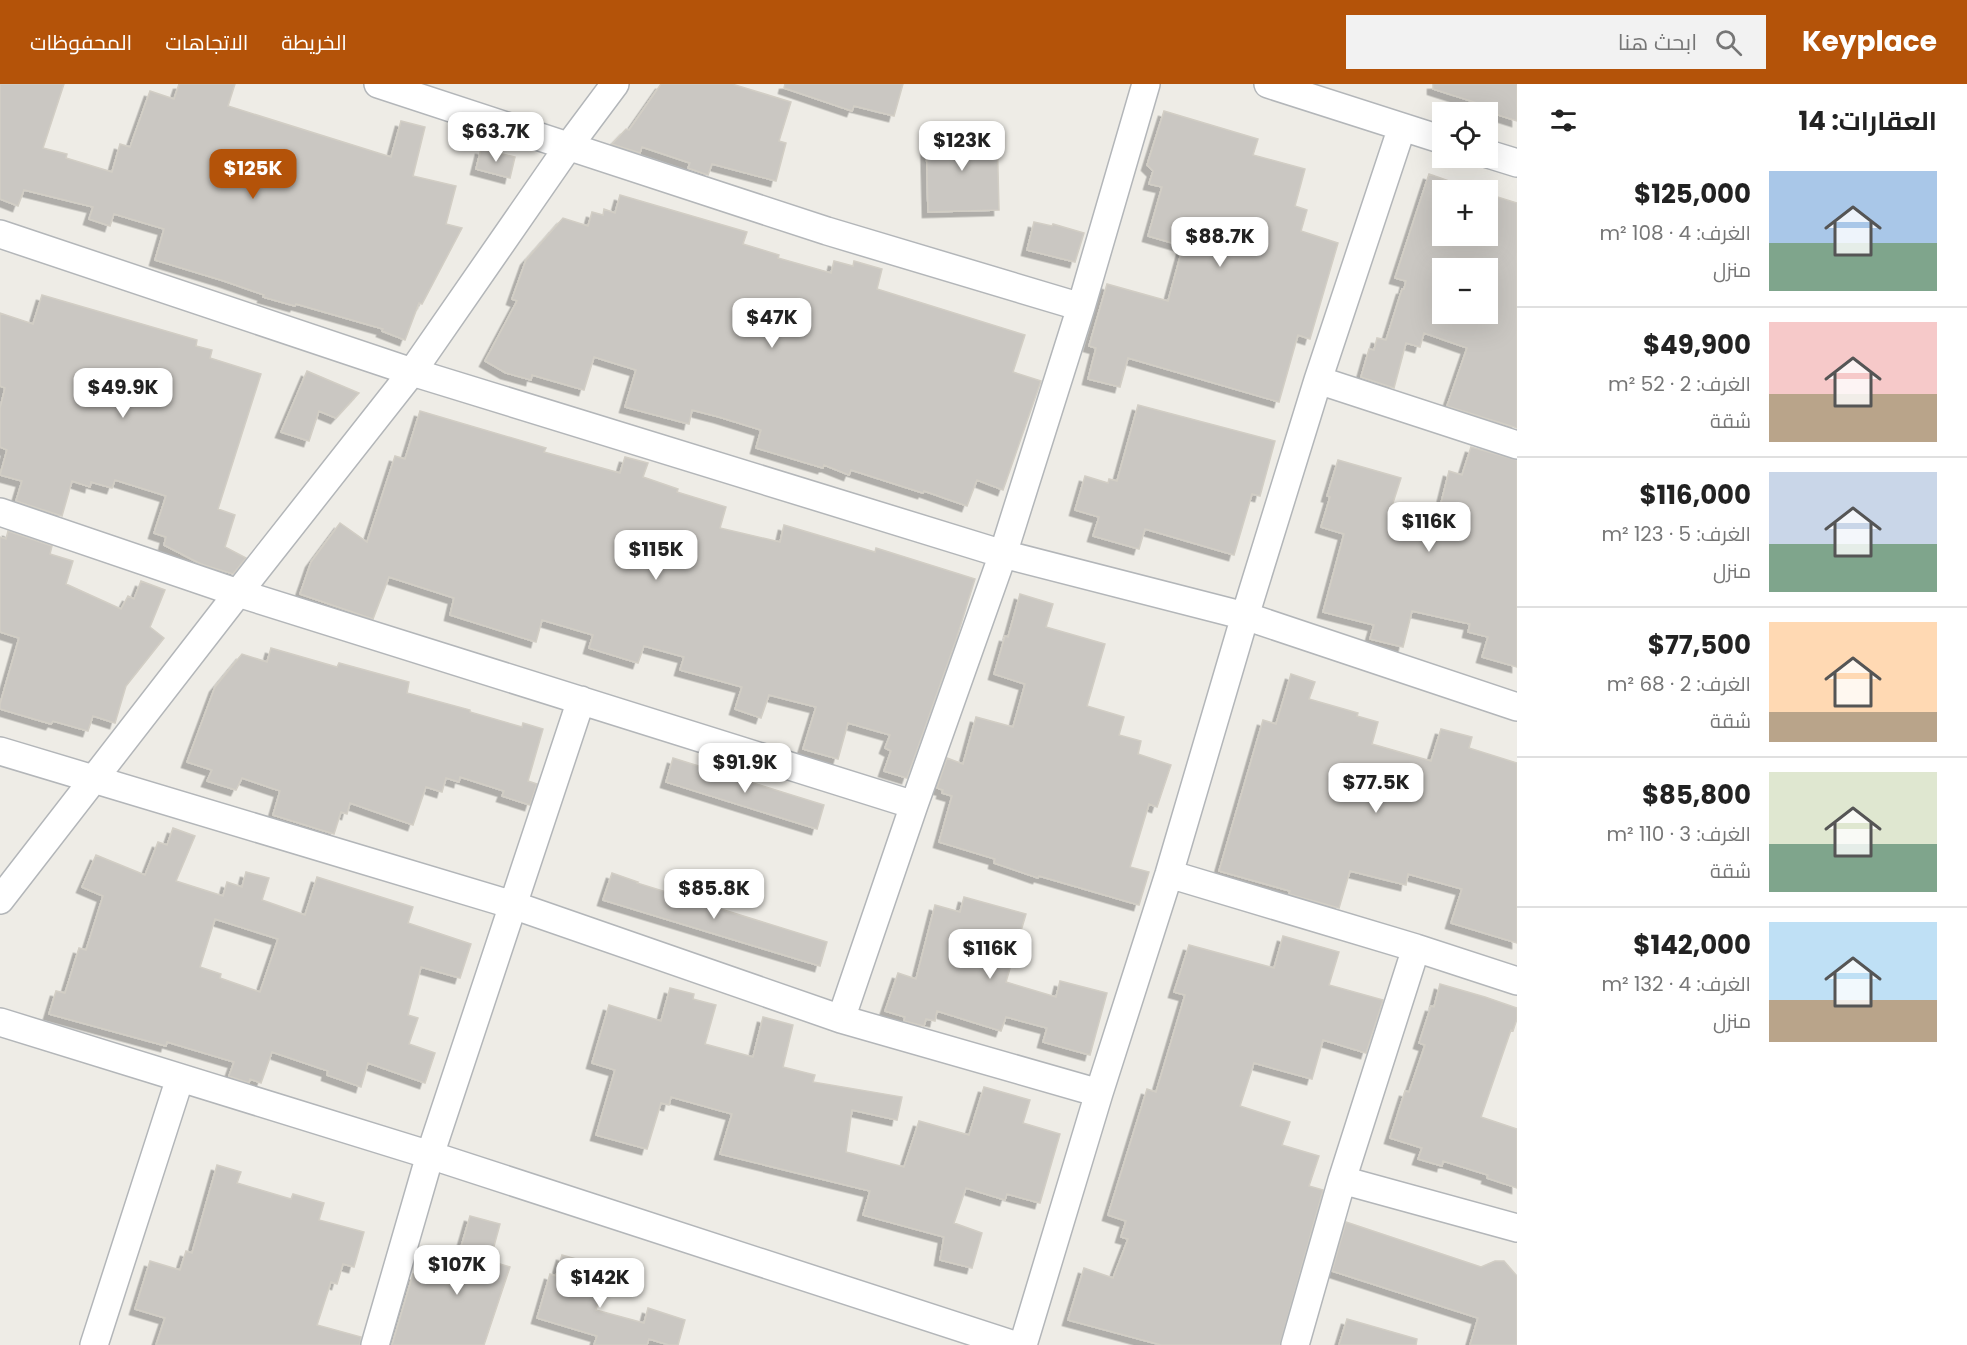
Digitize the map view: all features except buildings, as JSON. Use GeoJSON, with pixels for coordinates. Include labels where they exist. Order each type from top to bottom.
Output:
{"type":"FeatureCollection","features":[{"type":"Feature","properties":{"kind":"street"},"geometry":{"type":"LineString","coordinates":[[378,84],[828,231],[1080,307]]}},
{"type":"Feature","properties":{"kind":"street"},"geometry":{"type":"LineString","coordinates":[[0,900],[412,372],[568,147],[615,84]]}},
{"type":"Feature","properties":{"kind":"street"},"geometry":{"type":"LineString","coordinates":[[841,1019],[1003,554],[1146,84]]}},
{"type":"Feature","properties":{"kind":"street"},"geometry":{"type":"LineString","coordinates":[[1268,84],[1432,137]]}},
{"type":"Feature","properties":{"kind":"street"},"geometry":{"type":"LineString","coordinates":[[1023,1345],[1099,1093],[1169,874],[1318,380],[1402,127]]}},
{"type":"Feature","properties":{"kind":"street"},"geometry":{"type":"LineString","coordinates":[[1498,157],[1517,163]]}},
{"type":"Feature","properties":{"kind":"street"},"geometry":{"type":"LineString","coordinates":[[0,234],[412,372],[1003,554],[1245,616],[1517,707]]}},
{"type":"Feature","properties":{"kind":"street"},"geometry":{"type":"LineString","coordinates":[[1318,380],[1517,445]]}},
{"type":"Feature","properties":{"kind":"street"},"geometry":{"type":"LineString","coordinates":[[0,512],[238,593],[914,805]]}},
{"type":"Feature","properties":{"kind":"street"},"geometry":{"type":"LineString","coordinates":[[375,1345],[430,1155],[581,700]]}},
{"type":"Feature","properties":{"kind":"street"},"geometry":{"type":"LineString","coordinates":[[0,751],[513,905],[841,1019],[1099,1093]]}},
{"type":"Feature","properties":{"kind":"street"},"geometry":{"type":"LineString","coordinates":[[1169,874],[1416,948],[1517,981]]}},
{"type":"Feature","properties":{"kind":"street"},"geometry":{"type":"LineString","coordinates":[[1295,1345],[1342,1180],[1416,948]]}},
{"type":"Feature","properties":{"kind":"street"},"geometry":{"type":"LineString","coordinates":[[0,1023],[430,1155],[1014,1345]]}},
{"type":"Feature","properties":{"kind":"street"},"geometry":{"type":"LineString","coordinates":[[94,1345],[180,1078]]}},
{"type":"Feature","properties":{"kind":"street"},"geometry":{"type":"LineString","coordinates":[[1342,1180],[1517,1228]]}}]}
